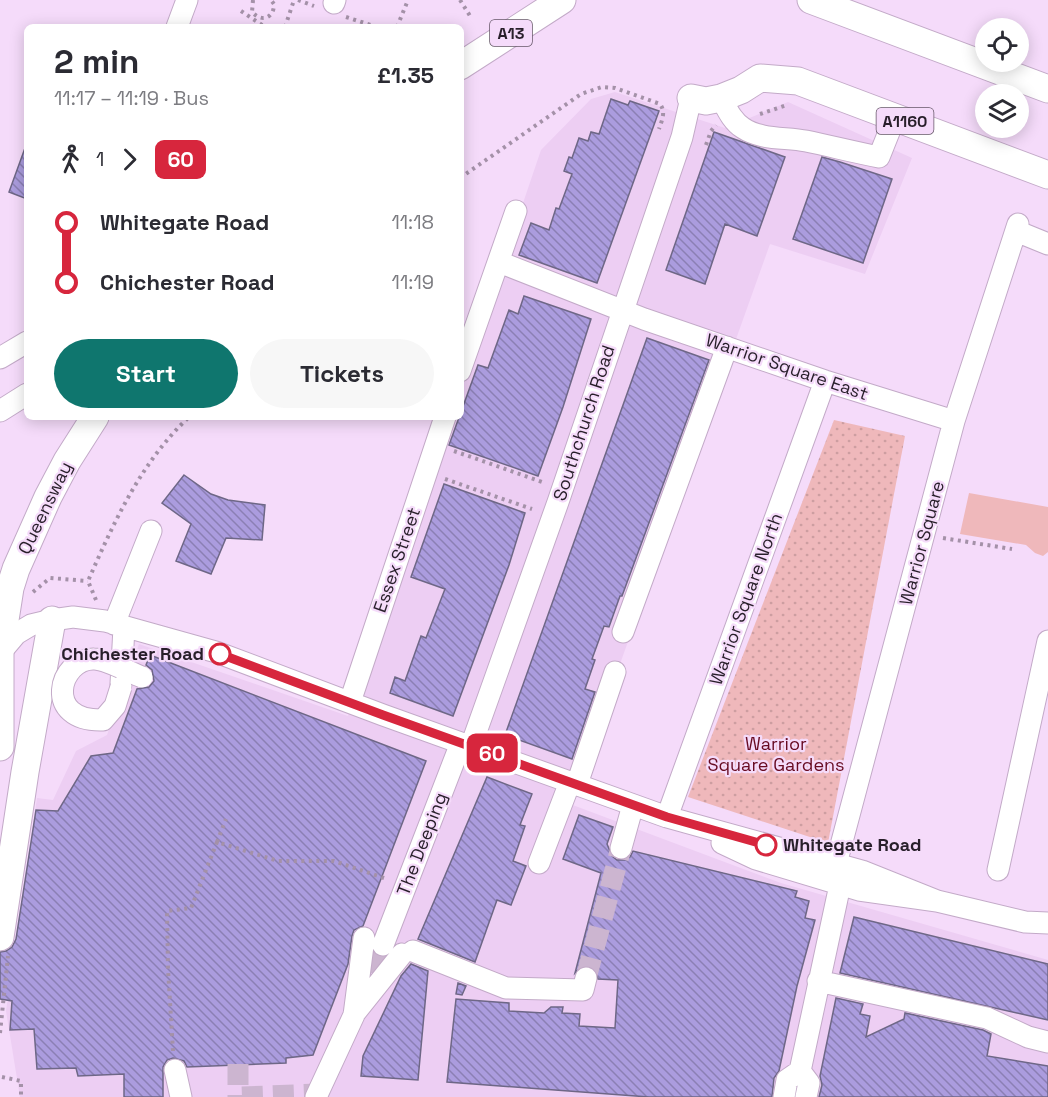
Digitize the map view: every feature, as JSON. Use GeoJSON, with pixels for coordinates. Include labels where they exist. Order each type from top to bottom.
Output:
{"type":"FeatureCollection","features":[{"type":"Feature","properties":{"kind":"main road","name":"A13"},"geometry":{"type":"LineString","coordinates":[[464,63],[562,0]]}},
{"type":"Feature","properties":{"kind":"main road"},"geometry":{"type":"LineString","coordinates":[[811,0],[1048,89]]}},
{"type":"Feature","properties":{"kind":"main road","name":"A1160"},"geometry":{"type":"LineString","coordinates":[[721,98],[741,90],[760,78],[798,81],[1048,175]]}},
{"type":"Feature","properties":{"kind":"main road"},"geometry":{"type":"LineString","coordinates":[[692,98],[706,101],[721,98]]}},
{"type":"Feature","properties":{"kind":"main road","name":"Queensway"},"geometry":{"type":"LineString","coordinates":[[0,747],[0,653],[10,588],[8,567],[67,461],[93,420]]}},
{"type":"Feature","properties":{"kind":"main road"},"geometry":{"type":"LineString","coordinates":[[0,937],[25,772],[52,620]]}},
{"type":"Feature","properties":{"kind":"street"},"geometry":{"type":"LineString","coordinates":[[178,24],[187,0]]}},
{"type":"Feature","properties":{"kind":"street","name":"Southchurch Road"},"geometry":{"type":"LineString","coordinates":[[466,744],[558,502],[682,137],[692,98]]}},
{"type":"Feature","properties":{"kind":"street"},"geometry":{"type":"LineString","coordinates":[[721,98],[732,118],[743,128],[758,134],[803,140],[879,157],[895,117]]}},
{"type":"Feature","properties":{"kind":"street"},"geometry":{"type":"LineString","coordinates":[[464,360],[516,211]]}},
{"type":"Feature","properties":{"kind":"street","name":"Warrior Square"},"geometry":{"type":"LineString","coordinates":[[784,1097],[787,1080],[800,1071],[838,874],[954,421],[1017,227],[1048,244]]}},
{"type":"Feature","properties":{"kind":"street"},"geometry":{"type":"LineString","coordinates":[[499,262],[622,309]]}},
{"type":"Feature","properties":{"kind":"street","name":"Warrior Square East"},"geometry":{"type":"LineString","coordinates":[[622,309],[825,381],[954,421]]}},
{"type":"Feature","properties":{"kind":"street"},"geometry":{"type":"LineString","coordinates":[[0,358],[24,344]]}},
{"type":"Feature","properties":{"kind":"street"},"geometry":{"type":"LineString","coordinates":[[623,632],[727,347]]}},
{"type":"Feature","properties":{"kind":"street","name":"Warrior Square North"},"geometry":{"type":"LineString","coordinates":[[667,817],[825,381]]}},
{"type":"Feature","properties":{"kind":"street"},"geometry":{"type":"LineString","coordinates":[[0,411],[24,396]]}},
{"type":"Feature","properties":{"kind":"street","name":"Essex Street"},"geometry":{"type":"LineString","coordinates":[[350,702],[444,420]]}},
{"type":"Feature","properties":{"kind":"street"},"geometry":{"type":"LineString","coordinates":[[142,677],[97,658],[85,659],[75,665],[66,677],[62,692],[66,707],[76,716],[89,721],[103,720],[115,706],[121,687],[119,626],[150,531]]}},
{"type":"Feature","properties":{"kind":"street"},"geometry":{"type":"LineString","coordinates":[[0,653],[16,634],[31,625],[52,620],[80,617],[119,626],[216,652],[667,817],[756,859],[838,874],[859,890],[937,901],[1025,922],[1048,923]]}},
{"type":"Feature","properties":{"kind":"street"},"geometry":{"type":"LineString","coordinates":[[998,870],[1048,641]]}},
{"type":"Feature","properties":{"kind":"street"},"geometry":{"type":"LineString","coordinates":[[539,863],[574,783],[615,672]]}},
{"type":"Feature","properties":{"kind":"street","name":"The Deeping"},"geometry":{"type":"LineString","coordinates":[[354,1015],[373,942],[466,744]]}},
{"type":"Feature","properties":{"kind":"street"},"geometry":{"type":"LineString","coordinates":[[621,848],[633,805]]}},
{"type":"Feature","properties":{"kind":"street"},"geometry":{"type":"LineString","coordinates":[[1025,922],[1048,934]]}},
{"type":"Feature","properties":{"kind":"street"},"geometry":{"type":"LineString","coordinates":[[316,1097],[354,1015],[407,952],[506,988],[583,990],[586,978]]}},
{"type":"Feature","properties":{"kind":"street"},"geometry":{"type":"LineString","coordinates":[[818,981],[987,1018],[1028,1038],[1048,1042]]}},
{"type":"Feature","properties":{"kind":"street"},"geometry":{"type":"LineString","coordinates":[[175,1070],[181,1097]]}},
{"type":"Feature","properties":{"kind":"street","name":"Warrior Square"},"geometry":{"type":"LineString","coordinates":[[800,1071],[809,1083],[806,1097]]}},
{"type":"Feature","properties":{"kind":"path"},"geometry":{"type":"LineString","coordinates":[[253,0],[252,12],[262,18],[268,18],[272,14],[274,4],[271,0]]}},
{"type":"Feature","properties":{"kind":"path"},"geometry":{"type":"LineString","coordinates":[[398,24],[408,0]]}},
{"type":"Feature","properties":{"kind":"path"},"geometry":{"type":"LineString","coordinates":[[460,0],[472,19]]}},
{"type":"Feature","properties":{"kind":"path"},"geometry":{"type":"LineString","coordinates":[[286,24],[293,2]]}},
{"type":"Feature","properties":{"kind":"path"},"geometry":{"type":"LineString","coordinates":[[338,7],[371,24]]}},
{"type":"Feature","properties":{"kind":"path"},"geometry":{"type":"LineString","coordinates":[[241,10],[261,24]]}},
{"type":"Feature","properties":{"kind":"path"},"geometry":{"type":"LineString","coordinates":[[464,175],[581,94],[602,87],[615,88],[660,104],[664,114],[659,129]]}},
{"type":"Feature","properties":{"kind":"path"},"geometry":{"type":"LineString","coordinates":[[50,578],[88,581],[133,486],[171,435],[186,420]]}},
{"type":"Feature","properties":{"kind":"path"},"geometry":{"type":"LineString","coordinates":[[436,445],[542,482]]}},
{"type":"Feature","properties":{"kind":"path"},"geometry":{"type":"LineString","coordinates":[[427,473],[532,509]]}},
{"type":"Feature","properties":{"kind":"path"},"geometry":{"type":"LineString","coordinates":[[924,534],[1012,549]]}},
{"type":"Feature","properties":{"kind":"path"},"geometry":{"type":"LineString","coordinates":[[175,1070],[169,993],[167,911],[191,908],[226,819]]}},
{"type":"Feature","properties":{"kind":"path"},"geometry":{"type":"LineString","coordinates":[[217,842],[278,861],[334,861],[387,879]]}},
{"type":"Feature","properties":{"kind":"path"},"geometry":{"type":"LineString","coordinates":[[2,1077],[21,1081],[21,1097]]}},
{"type":"Feature","properties":{"kind":"shaded area"},"geometry":{"type":"Polygon","coordinates":[[[615,92],[725,128],[788,102],[912,158],[865,274],[770,244],[570,804],[781,883],[1048,960],[1048,1097],[20,1097],[6,1011],[37,798],[53,800],[76,751],[107,735],[139,644],[348,716],[449,420],[464,420],[464,377],[541,150],[591,99],[615,92]]]}},
{"type":"Feature","properties":{"kind":"green space","name":"Warrior Square Gardens"},"geometry":{"type":"Polygon","coordinates":[[[834,420],[905,436],[828,843],[688,797],[834,420]]]}},
{"type":"Feature","properties":{"kind":"green space"},"geometry":{"type":"Polygon","coordinates":[[[969,493],[1048,507],[1048,552],[1043,556],[1035,553],[1026,545],[960,534],[969,493]]]}},
{"type":"Feature","properties":{"kind":"building"},"geometry":{"type":"Polygon","coordinates":[[[611,99],[628,105],[630,101],[659,111],[597,283],[519,255],[531,223],[549,230],[556,208],[559,209],[572,174],[564,171],[569,157],[572,158],[579,138],[588,141],[591,132],[599,134],[611,99]]]}},
{"type":"Feature","properties":{"kind":"building"},"geometry":{"type":"Polygon","coordinates":[[[714,132],[785,157],[757,236],[725,224],[705,284],[666,270],[714,132]]]}},
{"type":"Feature","properties":{"kind":"building"},"geometry":{"type":"Polygon","coordinates":[[[24,151],[24,198],[9,192],[24,151]]]}},
{"type":"Feature","properties":{"kind":"building"},"geometry":{"type":"Polygon","coordinates":[[[822,157],[892,179],[863,263],[793,239],[822,157]]]}},
{"type":"Feature","properties":{"kind":"building"},"geometry":{"type":"Polygon","coordinates":[[[524,296],[591,319],[538,476],[449,445],[458,420],[464,420],[464,404],[478,365],[488,368],[509,310],[518,314],[524,296]]]}},
{"type":"Feature","properties":{"kind":"building"},"geometry":{"type":"Polygon","coordinates":[[[647,338],[709,360],[622,596],[620,596],[609,627],[604,626],[592,659],[595,660],[585,689],[595,692],[572,759],[505,735],[647,338]]]}},
{"type":"Feature","properties":{"kind":"building"},"geometry":{"type":"Polygon","coordinates":[[[184,475],[211,494],[228,500],[265,505],[262,540],[226,538],[211,574],[176,561],[191,524],[162,503],[184,475]]]}},
{"type":"Feature","properties":{"kind":"building"},"geometry":{"type":"Polygon","coordinates":[[[444,484],[525,513],[509,565],[453,716],[390,693],[395,677],[405,681],[421,636],[426,638],[445,589],[411,577],[444,484]]]}},
{"type":"Feature","properties":{"kind":"building"},"geometry":{"type":"Polygon","coordinates":[[[150,655],[426,761],[363,926],[354,930],[348,964],[313,1055],[286,1058],[286,1063],[187,1067],[184,1061],[173,1058],[167,1060],[163,1067],[163,1097],[124,1097],[124,1074],[78,1076],[76,1068],[37,1069],[34,1029],[10,1030],[12,1001],[0,999],[0,952],[12,947],[16,939],[36,810],[58,811],[91,756],[113,753],[137,689],[149,687],[154,681],[152,670],[146,665],[150,655]]]}},
{"type":"Feature","properties":{"kind":"building"},"geometry":{"type":"Polygon","coordinates":[[[487,777],[532,794],[520,825],[525,826],[513,861],[526,866],[511,905],[497,900],[475,962],[418,939],[487,777]]]}},
{"type":"Feature","properties":{"kind":"building"},"geometry":{"type":"Polygon","coordinates":[[[579,815],[613,827],[607,844],[612,856],[617,860],[625,860],[633,851],[797,891],[795,897],[809,901],[805,918],[815,920],[797,986],[779,1071],[774,1078],[772,1097],[649,1097],[447,1082],[456,999],[509,1003],[509,1011],[544,1013],[551,1007],[563,1007],[562,1013],[580,1014],[579,1026],[615,1028],[618,980],[598,979],[595,969],[589,966],[582,966],[575,973],[601,873],[563,859],[579,815]]]}},
{"type":"Feature","properties":{"kind":"building"},"geometry":{"type":"Polygon","coordinates":[[[854,917],[1048,964],[1048,1020],[840,973],[854,917]]]}},
{"type":"Feature","properties":{"kind":"building"},"geometry":{"type":"Polygon","coordinates":[[[411,964],[428,971],[418,1080],[361,1076],[363,1056],[401,976],[411,964]]]}},
{"type":"Feature","properties":{"kind":"building"},"geometry":{"type":"Polygon","coordinates":[[[458,983],[466,986],[462,995],[456,994],[458,983]]]}},
{"type":"Feature","properties":{"kind":"building"},"geometry":{"type":"Polygon","coordinates":[[[836,998],[863,1004],[860,1014],[870,1016],[866,1037],[904,1019],[905,1013],[983,1030],[991,1034],[987,1056],[1048,1066],[1048,1097],[819,1097],[822,1085],[820,1076],[836,998]]]}},
{"type":"Feature","properties":{"kind":"tunnel"},"geometry":{"type":"LineString","coordinates":[[586,978],[621,848]]}},
{"type":"Feature","properties":{"kind":"tunnel"},"geometry":{"type":"LineString","coordinates":[[358,1001],[383,945]]}},
{"type":"Feature","properties":{"kind":"tunnel"},"geometry":{"type":"LineString","coordinates":[[238,1064],[238,1097]]}},
{"type":"Feature","properties":{"kind":"tunnel"},"geometry":{"type":"LineString","coordinates":[[242,1097],[318,1094],[324,1079]]}},
{"type":"Feature","properties":{"kind":"bus line","name":"60"},"geometry":{"type":"LineString","coordinates":[[220,654],[667,817],[766,845]]}},
{"type":"Feature","properties":{"kind":"place","name":"Chichester Road"},"geometry":{"type":"Point","coordinates":[220,654]}},
{"type":"Feature","properties":{"kind":"place","name":"Whitegate Road"},"geometry":{"type":"Point","coordinates":[766,845]}}]}
